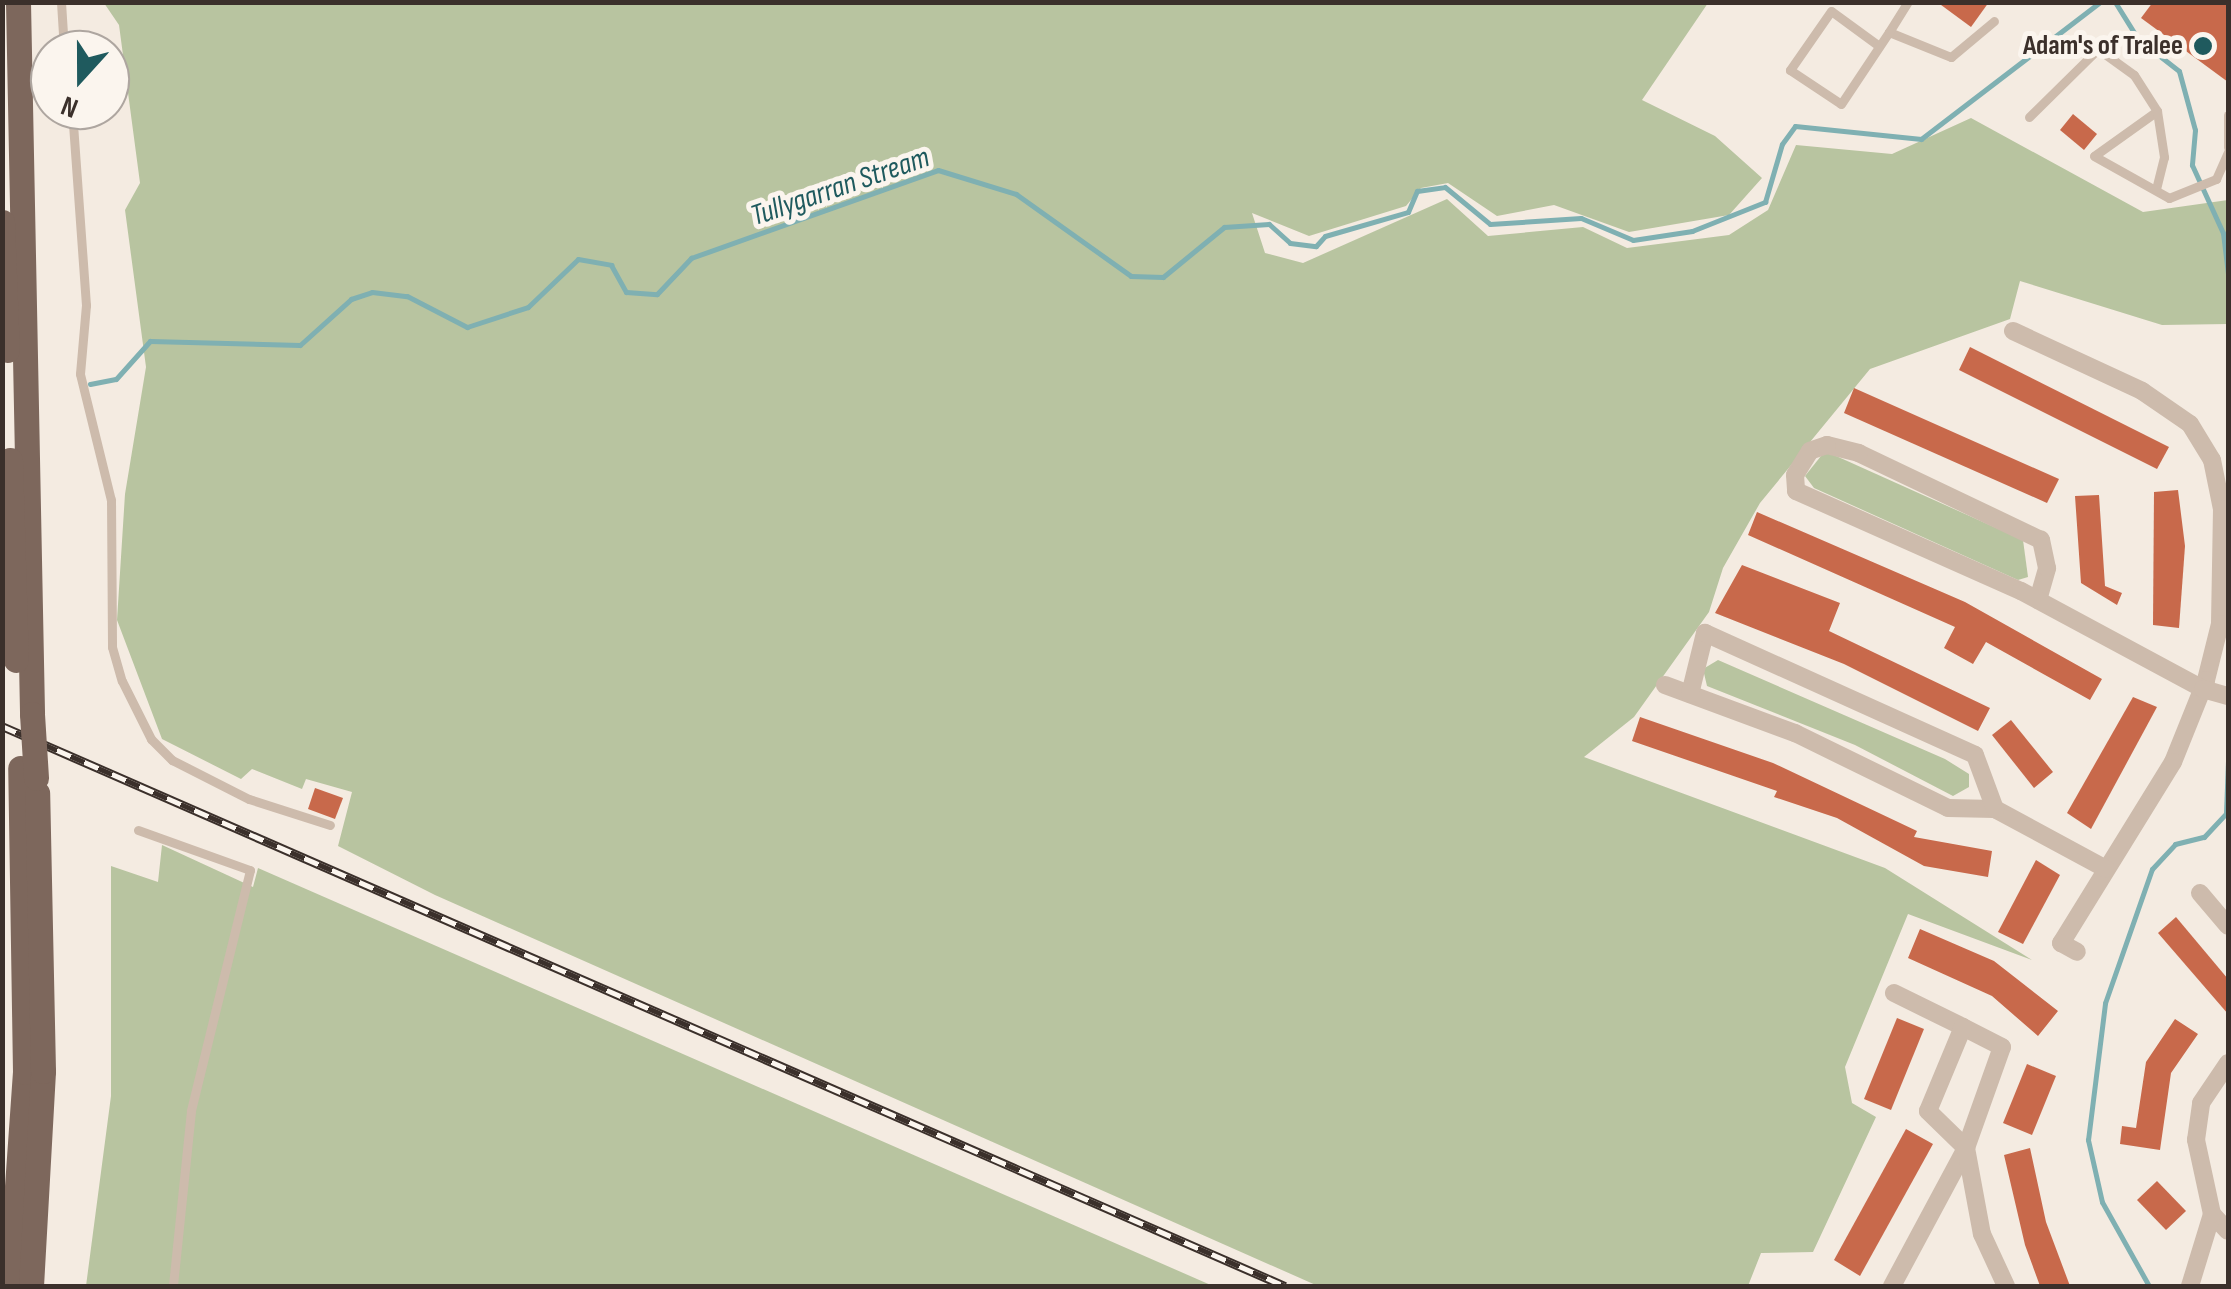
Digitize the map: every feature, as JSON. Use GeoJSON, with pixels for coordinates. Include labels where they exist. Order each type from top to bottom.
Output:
{"type":"FeatureCollection","features":[{"type":"Feature","properties":{"kind":"main road"},"geometry":{"type":"LineString","coordinates":[[18,2],[25,710]]}},
{"type":"Feature","properties":{"kind":"main road"},"geometry":{"type":"LineString","coordinates":[[2,222],[42,1071],[31,1286]]}},
{"type":"Feature","properties":{"kind":"main road"},"geometry":{"type":"LineString","coordinates":[[10,1286],[24,1072],[28,773]]}},
{"type":"Feature","properties":{"kind":"street"},"geometry":{"type":"LineString","coordinates":[[2013,331],[2142,391],[2190,424],[2212,460],[2222,509],[2220,624],[2202,689],[2173,762],[2061,943],[2077,952]]}},
{"type":"Feature","properties":{"kind":"street"},"geometry":{"type":"LineString","coordinates":[[2038,600],[2047,568],[2041,540],[1859,453],[1827,445],[1810,451],[1795,476],[1796,491],[2038,600],[2202,689],[2228,696]]}},
{"type":"Feature","properties":{"kind":"street"},"geometry":{"type":"LineString","coordinates":[[1690,694],[1705,634],[1975,756],[1995,810]]}},
{"type":"Feature","properties":{"kind":"street"},"geometry":{"type":"LineString","coordinates":[[1665,685],[1795,733],[1948,808],[1995,810],[2106,869]]}},
{"type":"Feature","properties":{"kind":"street"},"geometry":{"type":"LineString","coordinates":[[2200,894],[2228,926]]}},
{"type":"Feature","properties":{"kind":"street"},"geometry":{"type":"LineString","coordinates":[[1892,1286],[1966,1148],[2002,1047],[1894,993]]}},
{"type":"Feature","properties":{"kind":"street"},"geometry":{"type":"LineString","coordinates":[[1963,1028],[1928,1111],[1966,1148],[1982,1234],[2006,1286]]}},
{"type":"Feature","properties":{"kind":"street"},"geometry":{"type":"LineString","coordinates":[[2190,1286],[2212,1214],[2196,1140],[2201,1104],[2228,1063]]}},
{"type":"Feature","properties":{"kind":"street"},"geometry":{"type":"LineString","coordinates":[[2212,1214],[2228,1232]]}},
{"type":"Feature","properties":{"kind":"lane"},"geometry":{"type":"LineString","coordinates":[[61,2],[63,30]]}},
{"type":"Feature","properties":{"kind":"lane"},"geometry":{"type":"LineString","coordinates":[[1879,46],[1831,11],[1790,70],[1841,104],[1908,2]]}},
{"type":"Feature","properties":{"kind":"lane"},"geometry":{"type":"LineString","coordinates":[[1889,32],[1951,56],[1994,22]]}},
{"type":"Feature","properties":{"kind":"lane"},"geometry":{"type":"LineString","coordinates":[[2029,117],[2098,49],[2134,75],[2158,111],[2164,157],[2156,189]]}},
{"type":"Feature","properties":{"kind":"lane"},"geometry":{"type":"LineString","coordinates":[[2158,111],[2094,156],[2169,198],[2195,191],[2216,179],[2228,149],[2228,115]]}},
{"type":"Feature","properties":{"kind":"lane"},"geometry":{"type":"LineString","coordinates":[[74,130],[86,288],[80,374],[110,500],[112,647],[122,681],[151,739],[172,760],[249,799],[330,826]]}},
{"type":"Feature","properties":{"kind":"lane"},"geometry":{"type":"LineString","coordinates":[[138,830],[250,870],[191,1111],[173,1286]]}},
{"type":"Feature","properties":{"kind":"green space"},"geometry":{"type":"Polygon","coordinates":[[[104,3],[1708,3],[1642,100],[1715,136],[1762,178],[1729,215],[1629,232],[1554,205],[1497,216],[1448,183],[1421,188],[1406,206],[1309,236],[1252,213],[1265,253],[1303,263],[1447,199],[1488,236],[1583,227],[1627,248],[1729,235],[1768,210],[1796,145],[1892,154],[1971,118],[2143,212],[2228,200],[2228,324],[2162,325],[2020,281],[2010,319],[1870,369],[1760,503],[1723,568],[1709,612],[1634,717],[1584,757],[1885,868],[2032,960],[1908,914],[1845,1067],[1852,1103],[1876,1117],[1813,1252],[1761,1253],[1748,1286],[1318,1286],[435,895],[338,846],[352,792],[306,779],[302,789],[252,769],[241,779],[162,739],[117,620],[125,494],[146,367],[125,210],[140,183],[130,108],[130,30],[120,30],[104,3]]]}},
{"type":"Feature","properties":{"kind":"green space"},"geometry":{"type":"Polygon","coordinates":[[[1825,451],[2023,540],[2028,577],[2018,580],[1814,488],[1805,476],[1825,451]]]}},
{"type":"Feature","properties":{"kind":"green space"},"geometry":{"type":"Polygon","coordinates":[[[1718,660],[1945,759],[1969,774],[1969,787],[1953,796],[1855,745],[1707,686],[1703,669],[1718,660]]]}},
{"type":"Feature","properties":{"kind":"green space"},"geometry":{"type":"Polygon","coordinates":[[[162,845],[253,887],[258,868],[1213,1286],[86,1286],[111,1096],[111,866],[158,882],[162,845]]]}},
{"type":"Feature","properties":{"kind":"building"},"geometry":{"type":"Polygon","coordinates":[[[1937,2],[1989,2],[1971,27],[1937,2]]]}},
{"type":"Feature","properties":{"kind":"building","name":"Adam's of Tralee"},"geometry":{"type":"Polygon","coordinates":[[[2153,2],[2228,2],[2228,82],[2141,18],[2153,2]]]}},
{"type":"Feature","properties":{"kind":"building"},"geometry":{"type":"Polygon","coordinates":[[[2073,114],[2097,134],[2084,150],[2060,130],[2073,114]]]}},
{"type":"Feature","properties":{"kind":"building"},"geometry":{"type":"Polygon","coordinates":[[[1970,347],[2169,447],[2157,469],[1959,370],[1970,347]]]}},
{"type":"Feature","properties":{"kind":"building"},"geometry":{"type":"Polygon","coordinates":[[[1854,388],[2059,479],[2047,503],[1844,413],[1854,388]]]}},
{"type":"Feature","properties":{"kind":"building"},"geometry":{"type":"Polygon","coordinates":[[[2178,490],[2185,546],[2179,628],[2153,625],[2154,492],[2178,490]]]}},
{"type":"Feature","properties":{"kind":"building"},"geometry":{"type":"Polygon","coordinates":[[[2099,495],[2105,586],[2122,593],[2117,605],[2081,583],[2075,496],[2099,495]]]}},
{"type":"Feature","properties":{"kind":"building"},"geometry":{"type":"Polygon","coordinates":[[[1757,512],[1965,602],[2102,679],[2090,700],[1986,642],[1973,664],[1944,648],[1955,627],[1748,535],[1757,512]]]}},
{"type":"Feature","properties":{"kind":"building"},"geometry":{"type":"Polygon","coordinates":[[[1742,565],[1840,603],[1829,631],[1990,708],[1978,731],[1844,664],[1715,613],[1742,565]]]}},
{"type":"Feature","properties":{"kind":"building"},"geometry":{"type":"Polygon","coordinates":[[[2133,697],[2157,707],[2091,829],[2067,813],[2133,697]]]}},
{"type":"Feature","properties":{"kind":"building"},"geometry":{"type":"Polygon","coordinates":[[[1640,717],[1773,763],[1917,831],[1914,837],[1992,851],[1988,877],[1924,866],[1837,818],[1774,797],[1777,791],[1632,741],[1640,717]]]}},
{"type":"Feature","properties":{"kind":"building"},"geometry":{"type":"Polygon","coordinates":[[[2011,720],[2053,772],[2034,788],[1992,735],[2011,720]]]}},
{"type":"Feature","properties":{"kind":"building"},"geometry":{"type":"Polygon","coordinates":[[[315,788],[343,798],[335,819],[308,809],[315,788]]]}},
{"type":"Feature","properties":{"kind":"building"},"geometry":{"type":"Polygon","coordinates":[[[2036,860],[2060,875],[2023,944],[1998,932],[2036,860]]]}},
{"type":"Feature","properties":{"kind":"building"},"geometry":{"type":"Polygon","coordinates":[[[2176,917],[2228,979],[2228,1014],[2158,933],[2176,917]]]}},
{"type":"Feature","properties":{"kind":"building"},"geometry":{"type":"Polygon","coordinates":[[[1920,929],[1994,961],[2058,1011],[2038,1036],[1992,996],[1908,958],[1920,929]]]}},
{"type":"Feature","properties":{"kind":"building"},"geometry":{"type":"Polygon","coordinates":[[[1897,1018],[1924,1029],[1891,1110],[1864,1099],[1897,1018]]]}},
{"type":"Feature","properties":{"kind":"building"},"geometry":{"type":"Polygon","coordinates":[[[2175,1019],[2198,1034],[2171,1073],[2160,1150],[2120,1144],[2122,1126],[2136,1128],[2146,1062],[2175,1019]]]}},
{"type":"Feature","properties":{"kind":"building"},"geometry":{"type":"Polygon","coordinates":[[[2027,1064],[2056,1076],[2032,1135],[2003,1123],[2027,1064]]]}},
{"type":"Feature","properties":{"kind":"building"},"geometry":{"type":"Polygon","coordinates":[[[1906,1129],[1933,1144],[1860,1276],[1834,1260],[1906,1129]]]}},
{"type":"Feature","properties":{"kind":"building"},"geometry":{"type":"Polygon","coordinates":[[[2030,1148],[2046,1222],[2070,1286],[2040,1286],[2025,1245],[2004,1155],[2030,1148]]]}},
{"type":"Feature","properties":{"kind":"building"},"geometry":{"type":"Polygon","coordinates":[[[2157,1181],[2186,1211],[2166,1230],[2137,1200],[2157,1181]]]}},
{"type":"Feature","properties":{"kind":"waterway","name":"Tullygarran Stream"},"geometry":{"type":"LineString","coordinates":[[90,384],[116,379],[150,341],[300,345],[351,299],[372,292],[407,296],[467,327],[528,307],[578,259],[611,265],[626,292],[657,294],[691,258],[938,170],[1016,194],[1131,276],[1163,277],[1224,227],[1269,224],[1290,243],[1316,246],[1325,236],[1408,212],[1417,191],[1445,187],[1490,224],[1581,218],[1633,240],[1692,231],[1765,202],[1782,144],[1795,126],[1921,139],[2100,2]]}},
{"type":"Feature","properties":{"kind":"waterway"},"geometry":{"type":"LineString","coordinates":[[2115,2],[2138,39],[2179,71],[2195,130],[2192,165],[2223,233],[2228,274]]}},
{"type":"Feature","properties":{"kind":"waterway"},"geometry":{"type":"LineString","coordinates":[[2149,1286],[2102,1202],[2088,1140],[2105,1003],[2152,869],[2175,844],[2204,837],[2226,813],[2228,761]]}},
{"type":"Feature","properties":{"kind":"railway"},"geometry":{"type":"LineString","coordinates":[[2,726],[1285,1286]]}},
{"type":"Feature","properties":{"kind":"place","name":"Adam's of Tralee"},"geometry":{"type":"Point","coordinates":[2203,46]}}]}
